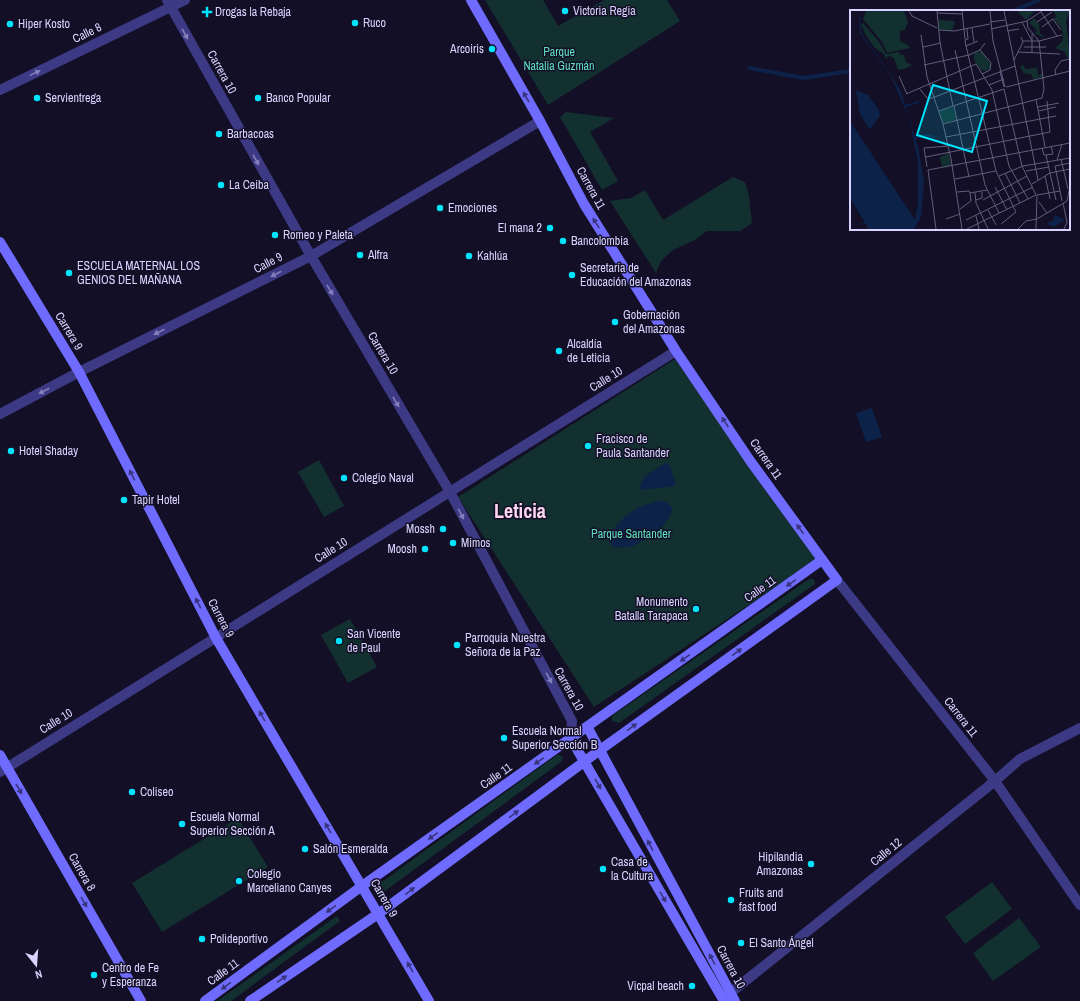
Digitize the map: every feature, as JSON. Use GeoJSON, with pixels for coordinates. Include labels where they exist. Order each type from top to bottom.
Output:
{"type":"FeatureCollection","features":[{"type":"Feature","properties":{"kind":"street","name":"Calle 8"},"geometry":{"type":"LineString","coordinates":[[0,90],[169,4],[185,0]]}},
{"type":"Feature","properties":{"kind":"street","name":"Carrera 11"},"geometry":{"type":"LineString","coordinates":[[471,0],[540,120],[584,204],[676,350],[751,462],[837,580],[995,781],[1080,905]]}},
{"type":"Feature","properties":{"kind":"street","name":"Carrera 10"},"geometry":{"type":"LineString","coordinates":[[169,4],[310,256],[450,492],[572,721],[571,739],[726,999]]}},
{"type":"Feature","properties":{"kind":"street","name":"Calle 9"},"geometry":{"type":"LineString","coordinates":[[0,414],[79,372],[310,256],[540,120]]}},
{"type":"Feature","properties":{"kind":"street","name":"Carrera 9"},"geometry":{"type":"LineString","coordinates":[[0,242],[79,372],[216,638],[429,1001]]}},
{"type":"Feature","properties":{"kind":"street","name":"Calle 10"},"geometry":{"type":"LineString","coordinates":[[4,770],[676,350]]}},
{"type":"Feature","properties":{"kind":"street","name":"Calle 11"},"geometry":{"type":"LineString","coordinates":[[205,1001],[362,886],[588,728],[822,560]]}},
{"type":"Feature","properties":{"kind":"street"},"geometry":{"type":"LineString","coordinates":[[250,1001],[378,914],[600,750],[837,580]]}},
{"type":"Feature","properties":{"kind":"street","name":"Carrera 10"},"geometry":{"type":"LineString","coordinates":[[572,721],[588,728],[726,999]]}},
{"type":"Feature","properties":{"kind":"street","name":"Calle 12"},"geometry":{"type":"LineString","coordinates":[[726,999],[995,781],[1020,759],[1076,730]]}},
{"type":"Feature","properties":{"kind":"street","name":"Carrera 8"},"geometry":{"type":"LineString","coordinates":[[0,755],[4,770],[141,1001]]}},
{"type":"Feature","properties":{"kind":"green space","name":"Parque Natalia Guzmán"},"geometry":{"type":"Polygon","coordinates":[[[485,0],[543,0],[558,26],[604,0],[667,0],[680,21],[548,105],[485,0]]]}},
{"type":"Feature","properties":{"kind":"green space"},"geometry":{"type":"Polygon","coordinates":[[[566,112],[614,118],[590,132],[618,181],[602,190],[560,117],[566,112]]]}},
{"type":"Feature","properties":{"kind":"green space"},"geometry":{"type":"Polygon","coordinates":[[[733,177],[745,182],[749,196],[752,223],[740,231],[707,231],[695,240],[673,250],[661,261],[656,273],[610,201],[631,198],[645,190],[663,220],[733,177]]]}},
{"type":"Feature","properties":{"kind":"green space","name":"Parque Santander"},"geometry":{"type":"Polygon","coordinates":[[[675,359],[817,560],[594,707],[458,497],[675,359]]]}},
{"type":"Feature","properties":{"kind":"green space"},"geometry":{"type":"Polygon","coordinates":[[[319,460],[344,506],[324,517],[298,472],[319,460]]]}},
{"type":"Feature","properties":{"kind":"green space"},"geometry":{"type":"Polygon","coordinates":[[[809,579],[814,579],[815,584],[619,723],[612,721],[612,716],[809,579]]]}},
{"type":"Feature","properties":{"kind":"green space"},"geometry":{"type":"Polygon","coordinates":[[[350,619],[377,667],[348,683],[321,635],[350,619]]]}},
{"type":"Feature","properties":{"kind":"green space"},"geometry":{"type":"Polygon","coordinates":[[[557,755],[563,757],[561,762],[385,891],[380,890],[379,884],[557,755]]]}},
{"type":"Feature","properties":{"kind":"green space"},"geometry":{"type":"Polygon","coordinates":[[[238,818],[268,867],[162,932],[132,883],[238,818]]]}},
{"type":"Feature","properties":{"kind":"green space"},"geometry":{"type":"Polygon","coordinates":[[[992,882],[1012,909],[965,944],[945,917],[992,882]]]}},
{"type":"Feature","properties":{"kind":"green space"},"geometry":{"type":"Polygon","coordinates":[[[337,916],[340,921],[231,1001],[217,1001],[337,916]]]}},
{"type":"Feature","properties":{"kind":"green space"},"geometry":{"type":"Polygon","coordinates":[[[1019,918],[1041,947],[993,981],[973,953],[1019,918]]]}},
{"type":"Feature","properties":{"kind":"water"},"geometry":{"type":"Polygon","coordinates":[[[872,408],[882,437],[866,442],[856,413],[872,408]]]}},
{"type":"Feature","properties":{"kind":"water"},"geometry":{"type":"Polygon","coordinates":[[[666,463],[669,464],[675,481],[675,486],[641,490],[642,481],[645,477],[666,463]]]}},
{"type":"Feature","properties":{"kind":"water"},"geometry":{"type":"Polygon","coordinates":[[[658,501],[666,501],[672,508],[671,514],[662,526],[649,537],[635,545],[627,547],[613,547],[607,536],[619,523],[634,510],[658,501]]]}},
{"type":"Feature","properties":{"kind":"waterway"},"geometry":{"type":"LineString","coordinates":[[1015,10],[1039,0]]}},
{"type":"Feature","properties":{"kind":"waterway"},"geometry":{"type":"LineString","coordinates":[[749,68],[804,78],[850,71]]}},
{"type":"Feature","properties":{"kind":"place","name":"Victoria Regia"},"geometry":{"type":"Point","coordinates":[565,11]}},
{"type":"Feature","properties":{"kind":"place","name":"Drogas la Rebaja"},"geometry":{"type":"Point","coordinates":[207,12]}},
{"type":"Feature","properties":{"kind":"place","name":"Ruco"},"geometry":{"type":"Point","coordinates":[355,23]}},
{"type":"Feature","properties":{"kind":"place","name":"Hiper Kosto"},"geometry":{"type":"Point","coordinates":[10,24]}},
{"type":"Feature","properties":{"kind":"place","name":"Arcoiris"},"geometry":{"type":"Point","coordinates":[492,49]}},
{"type":"Feature","properties":{"kind":"place","name":"Servientrega"},"geometry":{"type":"Point","coordinates":[37,98]}},
{"type":"Feature","properties":{"kind":"place","name":"Banco Popular"},"geometry":{"type":"Point","coordinates":[258,98]}},
{"type":"Feature","properties":{"kind":"place","name":"Barbacoas"},"geometry":{"type":"Point","coordinates":[219,134]}},
{"type":"Feature","properties":{"kind":"place","name":"La Ceiba"},"geometry":{"type":"Point","coordinates":[221,185]}},
{"type":"Feature","properties":{"kind":"place","name":"Emociones"},"geometry":{"type":"Point","coordinates":[440,208]}},
{"type":"Feature","properties":{"kind":"place","name":"El mana 2"},"geometry":{"type":"Point","coordinates":[550,228]}},
{"type":"Feature","properties":{"kind":"place","name":"Romeo y Paleta"},"geometry":{"type":"Point","coordinates":[275,235]}},
{"type":"Feature","properties":{"kind":"place","name":"Bancolombia"},"geometry":{"type":"Point","coordinates":[563,241]}},
{"type":"Feature","properties":{"kind":"place","name":"Alfra"},"geometry":{"type":"Point","coordinates":[360,255]}},
{"type":"Feature","properties":{"kind":"place","name":"Kahlúa"},"geometry":{"type":"Point","coordinates":[469,256]}},
{"type":"Feature","properties":{"kind":"place","name":"ESCUELA MATERNAL LOS GENIOS DEL MAÑANA"},"geometry":{"type":"Point","coordinates":[69,273]}},
{"type":"Feature","properties":{"kind":"place","name":"Secretaría de Educación del Amazonas"},"geometry":{"type":"Point","coordinates":[572,275]}},
{"type":"Feature","properties":{"kind":"place","name":"Gobernación del Amazonas"},"geometry":{"type":"Point","coordinates":[615,322]}},
{"type":"Feature","properties":{"kind":"place","name":"Alcaldía de Leticia"},"geometry":{"type":"Point","coordinates":[559,351]}},
{"type":"Feature","properties":{"kind":"place","name":"Fracisco de Paula Santander"},"geometry":{"type":"Point","coordinates":[588,446]}},
{"type":"Feature","properties":{"kind":"place","name":"Hotel Shaday"},"geometry":{"type":"Point","coordinates":[11,451]}},
{"type":"Feature","properties":{"kind":"place","name":"Colegio Naval"},"geometry":{"type":"Point","coordinates":[344,478]}},
{"type":"Feature","properties":{"kind":"place","name":"Tapir Hotel"},"geometry":{"type":"Point","coordinates":[124,500]}},
{"type":"Feature","properties":{"kind":"place","name":"Mossh"},"geometry":{"type":"Point","coordinates":[443,529]}},
{"type":"Feature","properties":{"kind":"place","name":"Mimos"},"geometry":{"type":"Point","coordinates":[453,543]}},
{"type":"Feature","properties":{"kind":"place","name":"Moosh"},"geometry":{"type":"Point","coordinates":[425,549]}},
{"type":"Feature","properties":{"kind":"place","name":"Monumento Batalla Tarapaca"},"geometry":{"type":"Point","coordinates":[696,609]}},
{"type":"Feature","properties":{"kind":"place","name":"San Vicente de Paul"},"geometry":{"type":"Point","coordinates":[339,641]}},
{"type":"Feature","properties":{"kind":"place","name":"Parroquia Nuestra Señora de la Paz"},"geometry":{"type":"Point","coordinates":[457,645]}},
{"type":"Feature","properties":{"kind":"place","name":"Escuela Normal Superior Sección B"},"geometry":{"type":"Point","coordinates":[504,738]}},
{"type":"Feature","properties":{"kind":"place","name":"Coliseo"},"geometry":{"type":"Point","coordinates":[132,792]}},
{"type":"Feature","properties":{"kind":"place","name":"Escuela Normal Superior Sección A"},"geometry":{"type":"Point","coordinates":[182,824]}},
{"type":"Feature","properties":{"kind":"place","name":"Salón Esmeralda"},"geometry":{"type":"Point","coordinates":[305,849]}},
{"type":"Feature","properties":{"kind":"place","name":"Hipilandia Amazonas"},"geometry":{"type":"Point","coordinates":[811,864]}},
{"type":"Feature","properties":{"kind":"place","name":"Casa de la Cultura"},"geometry":{"type":"Point","coordinates":[603,869]}},
{"type":"Feature","properties":{"kind":"place","name":"Colegio Marceliano Canyes"},"geometry":{"type":"Point","coordinates":[239,881]}},
{"type":"Feature","properties":{"kind":"place","name":"Fruits and fast food"},"geometry":{"type":"Point","coordinates":[731,900]}},
{"type":"Feature","properties":{"kind":"place","name":"Polideportivo"},"geometry":{"type":"Point","coordinates":[202,939]}},
{"type":"Feature","properties":{"kind":"place","name":"El Santo Ángel"},"geometry":{"type":"Point","coordinates":[741,943]}},
{"type":"Feature","properties":{"kind":"place","name":"Centro de Fe y Esperanza"},"geometry":{"type":"Point","coordinates":[94,975]}},
{"type":"Feature","properties":{"kind":"place","name":"Vicpal beach"},"geometry":{"type":"Point","coordinates":[692,986]}},
{"type":"Feature","properties":{"kind":"district","name":"Leticia"},"geometry":{"type":"Point","coordinates":[520,511]}}]}
